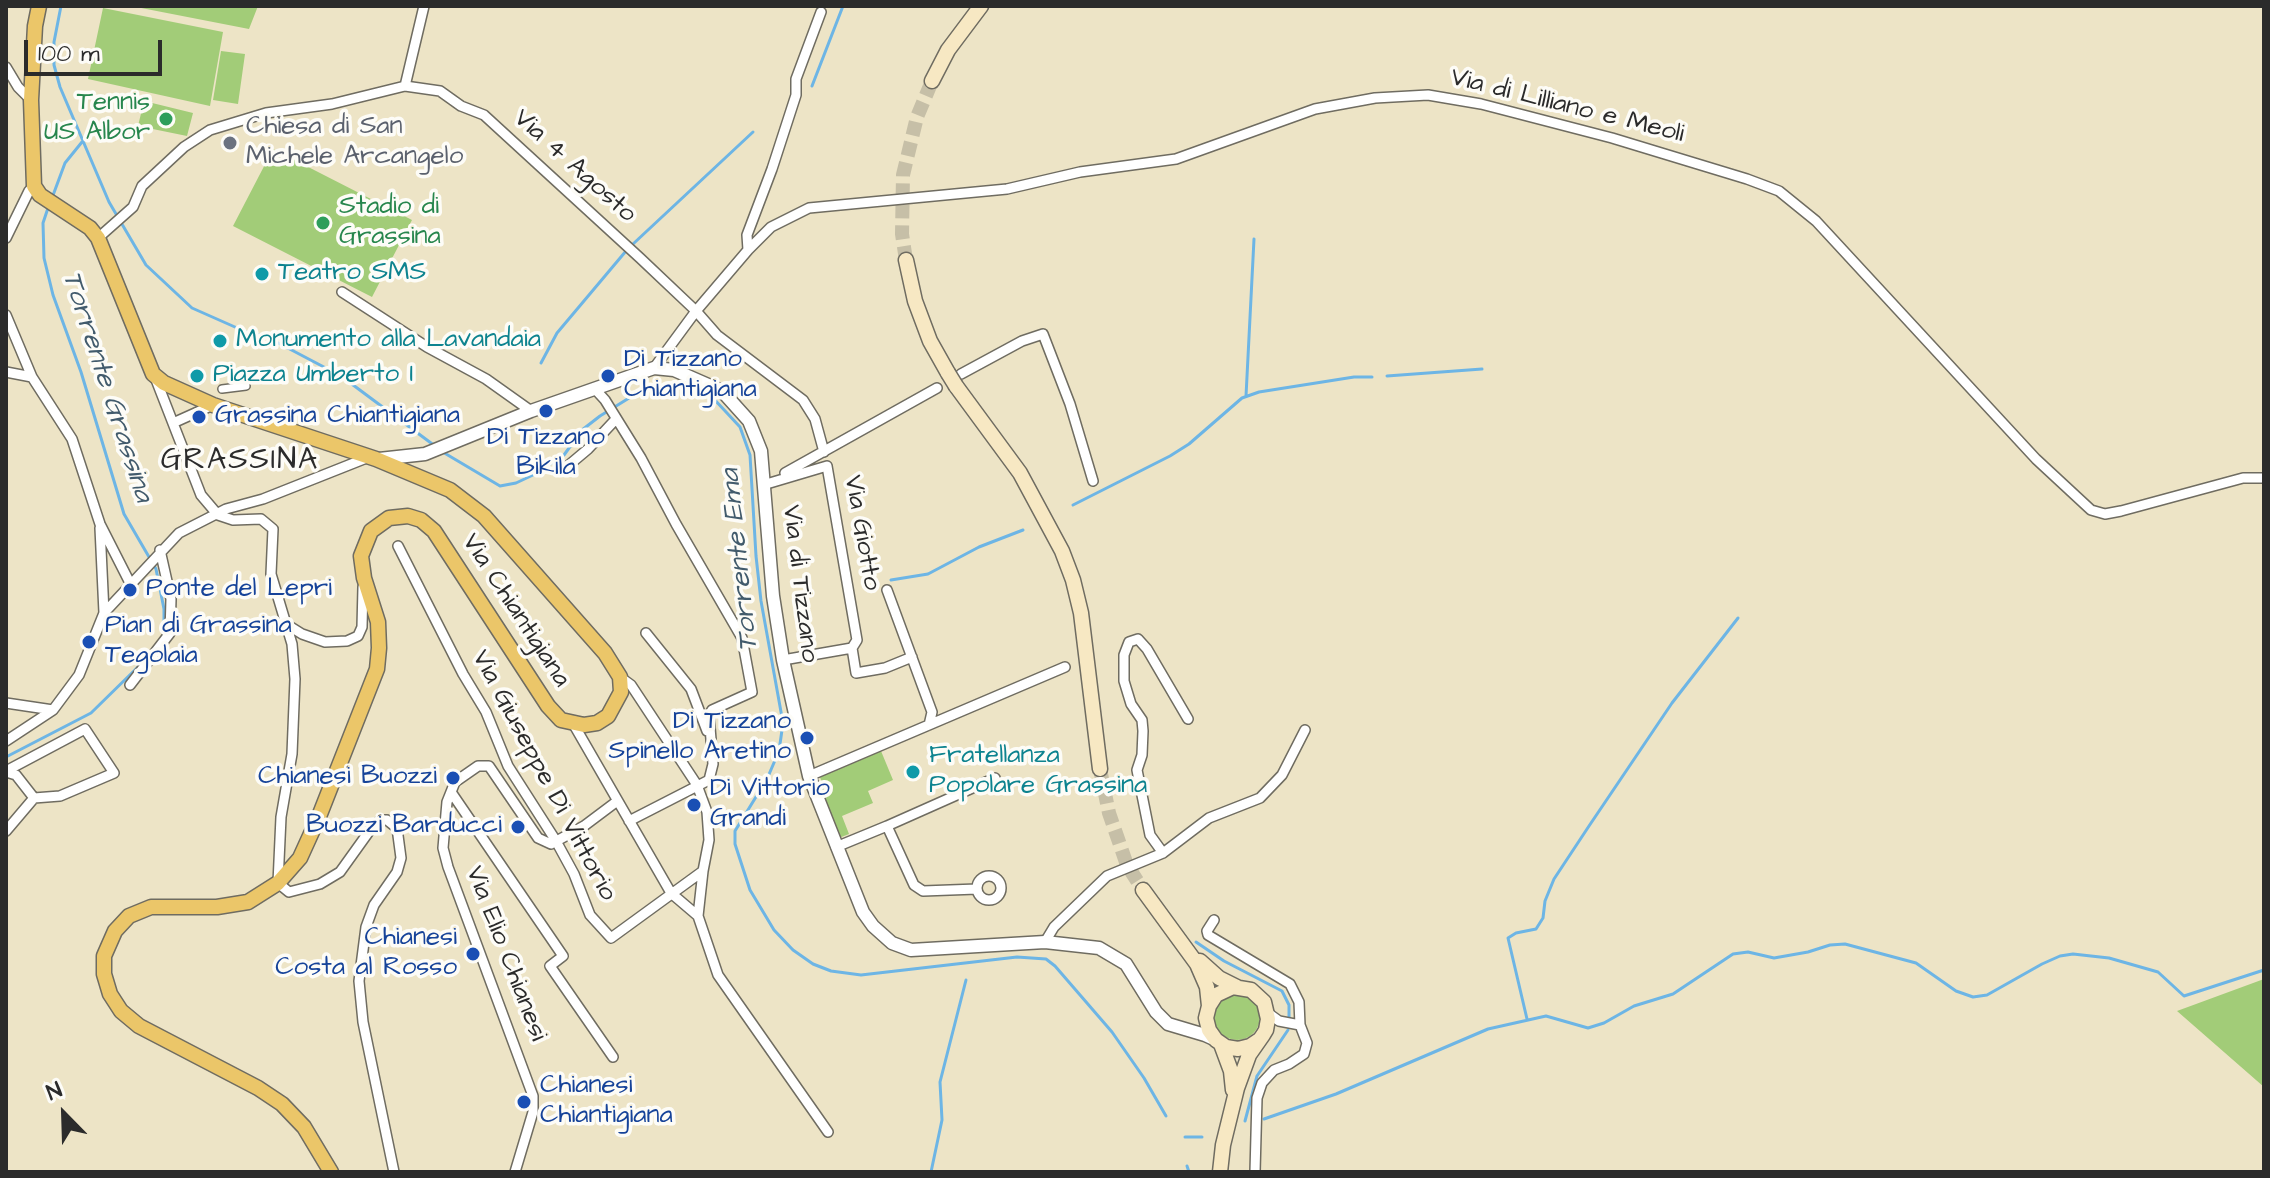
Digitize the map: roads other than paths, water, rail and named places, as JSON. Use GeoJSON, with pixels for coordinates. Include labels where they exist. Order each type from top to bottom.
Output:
{"type":"FeatureCollection","features":[{"type":"Feature","properties":{"kind":"main road"},"geometry":{"type":"LineString","coordinates":[[39,6],[31,100],[37,190],[102,234],[153,374]]}},
{"type":"Feature","properties":{"kind":"main road"},"geometry":{"type":"LineString","coordinates":[[932,81],[948,50],[981,6]]}},
{"type":"Feature","properties":{"kind":"main road"},"geometry":{"type":"LineString","coordinates":[[906,260],[915,301],[930,341],[1020,473],[1062,551],[1081,613],[1100,769]]}},
{"type":"Feature","properties":{"kind":"main road","name":"Via Chiantigiana"},"geometry":{"type":"LineString","coordinates":[[153,374],[164,383],[213,405],[431,480],[476,508],[591,637],[620,677]]}},
{"type":"Feature","properties":{"kind":"main road","name":"Via Chiantigiana"},"geometry":{"type":"LineString","coordinates":[[331,1172],[304,1127],[282,1104],[129,1019],[115,1004],[105,980],[103,964],[115,931],[136,912],[158,906],[239,905],[259,897],[278,883],[300,858],[377,669],[378,622],[364,578],[361,556],[377,526],[389,518],[415,518],[427,525],[554,714],[574,725]]}},
{"type":"Feature","properties":{"kind":"main road"},"geometry":{"type":"LineString","coordinates":[[574,725],[597,723],[608,716],[621,692],[620,677]]}},
{"type":"Feature","properties":{"kind":"main road"},"geometry":{"type":"LineString","coordinates":[[1143,890],[1188,950],[1204,978],[1209,996],[1209,1030],[1231,1071],[1231,1106]]}},
{"type":"Feature","properties":{"kind":"main road","name":"Via di Tizzano"},"geometry":{"type":"LineString","coordinates":[[1188,950],[1219,978],[1256,993],[1268,1013]]}},
{"type":"Feature","properties":{"kind":"main road"},"geometry":{"type":"LineString","coordinates":[[1208,1009],[1221,992],[1237,987]]}},
{"type":"Feature","properties":{"kind":"main road"},"geometry":{"type":"LineString","coordinates":[[1220,1172],[1231,1106],[1242,1071],[1262,1035],[1268,1013]]}},
{"type":"Feature","properties":{"kind":"main road","name":"Via di Tizzano"},"geometry":{"type":"LineString","coordinates":[[1218,1042],[1238,1049],[1250,1046],[1262,1035]]}},
{"type":"Feature","properties":{"kind":"street"},"geometry":{"type":"LineString","coordinates":[[102,234],[128,210],[142,186],[184,147],[210,130],[266,113],[332,104],[405,86],[424,6]]}},
{"type":"Feature","properties":{"kind":"street"},"geometry":{"type":"LineString","coordinates":[[748,250],[747,235],[772,169],[796,95],[796,79],[821,12]]}},
{"type":"Feature","properties":{"kind":"street"},"geometry":{"type":"LineString","coordinates":[[6,67],[18,87],[31,100]]}},
{"type":"Feature","properties":{"kind":"street","name":"Via 4 Agosto"},"geometry":{"type":"LineString","coordinates":[[405,86],[440,91],[461,106],[484,115],[696,311],[717,335],[803,400],[815,419],[824,452]]}},
{"type":"Feature","properties":{"kind":"street","name":"Via di Lilliano e Meoli"},"geometry":{"type":"LineString","coordinates":[[654,368],[696,311],[748,250],[771,227],[809,208],[1007,189],[1080,172],[1176,159],[1336,104],[1375,98],[1444,96],[1612,138],[1779,191],[1816,221],[2036,459],[2091,510],[2105,514],[2243,478],[2264,478]]}},
{"type":"Feature","properties":{"kind":"street"},"geometry":{"type":"LineString","coordinates":[[6,238],[29,191],[37,190]]}},
{"type":"Feature","properties":{"kind":"street"},"geometry":{"type":"LineString","coordinates":[[342,292],[427,347],[486,379],[531,411]]}},
{"type":"Feature","properties":{"kind":"street"},"geometry":{"type":"LineString","coordinates":[[6,315],[32,377],[72,439],[100,524],[130,583]]}},
{"type":"Feature","properties":{"kind":"street"},"geometry":{"type":"LineString","coordinates":[[955,377],[1022,341],[1043,334],[1070,404],[1093,481]]}},
{"type":"Feature","properties":{"kind":"street"},"geometry":{"type":"LineString","coordinates":[[6,741],[53,710],[79,675],[104,613],[179,533],[226,509],[263,499],[372,458],[425,454],[531,411],[654,368]]}},
{"type":"Feature","properties":{"kind":"street","name":"Via di Tizzano"},"geometry":{"type":"LineString","coordinates":[[654,368],[674,370],[705,381],[735,402],[749,421],[761,451],[767,483],[773,596],[783,660],[809,776],[863,912],[873,926],[892,943],[911,950],[1045,942],[1082,945],[1110,952],[1135,975],[1162,1019],[1218,1042]]}},
{"type":"Feature","properties":{"kind":"street"},"geometry":{"type":"LineString","coordinates":[[6,372],[32,377]]}},
{"type":"Feature","properties":{"kind":"street"},"geometry":{"type":"LineString","coordinates":[[153,374],[201,495],[218,515],[233,520],[261,519],[273,529],[271,574],[286,624],[295,679],[292,754],[281,817],[278,883],[289,892],[320,884],[340,872],[373,826],[381,820],[387,820],[397,828],[401,858],[397,872],[374,905],[366,927],[359,981],[363,1022],[394,1172]]}},
{"type":"Feature","properties":{"kind":"street"},"geometry":{"type":"LineString","coordinates":[[222,389],[246,386]]}},
{"type":"Feature","properties":{"kind":"street"},"geometry":{"type":"LineString","coordinates":[[594,388],[605,400],[641,458],[742,638],[752,692],[712,710],[709,715],[713,764],[709,780],[629,821]]}},
{"type":"Feature","properties":{"kind":"street"},"geometry":{"type":"LineString","coordinates":[[767,483],[937,388]]}},
{"type":"Feature","properties":{"kind":"street"},"geometry":{"type":"LineString","coordinates":[[173,423],[213,405]]}},
{"type":"Feature","properties":{"kind":"street"},"geometry":{"type":"LineString","coordinates":[[563,470],[588,449],[615,418]]}},
{"type":"Feature","properties":{"kind":"street","name":"Via Giotto"},"geometry":{"type":"LineString","coordinates":[[767,483],[827,466],[857,640],[852,648],[856,673],[885,668],[912,657]]}},
{"type":"Feature","properties":{"kind":"street"},"geometry":{"type":"LineString","coordinates":[[100,524],[104,613]]}},
{"type":"Feature","properties":{"kind":"street","name":"Via Giuseppe Di Vittorio"},"geometry":{"type":"LineString","coordinates":[[398,546],[463,674],[486,712],[508,766],[556,841],[574,874],[590,915],[611,938],[703,871]]}},
{"type":"Feature","properties":{"kind":"street"},"geometry":{"type":"LineString","coordinates":[[130,685],[170,633],[171,599],[157,554]]}},
{"type":"Feature","properties":{"kind":"street"},"geometry":{"type":"LineString","coordinates":[[286,624],[325,642],[347,641],[358,636],[362,627],[364,578]]}},
{"type":"Feature","properties":{"kind":"street"},"geometry":{"type":"LineString","coordinates":[[887,590],[932,712],[942,720]]}},
{"type":"Feature","properties":{"kind":"street"},"geometry":{"type":"LineString","coordinates":[[646,633],[691,689],[712,745]]}},
{"type":"Feature","properties":{"kind":"street"},"geometry":{"type":"LineString","coordinates":[[1163,853],[1150,835],[1137,770],[1142,755],[1143,731],[1142,720],[1131,704],[1124,681],[1124,655],[1129,642],[1138,639],[1147,649],[1188,719]]}},
{"type":"Feature","properties":{"kind":"street"},"geometry":{"type":"LineString","coordinates":[[783,660],[852,648]]}},
{"type":"Feature","properties":{"kind":"street"},"geometry":{"type":"LineString","coordinates":[[809,776],[1065,667]]}},
{"type":"Feature","properties":{"kind":"street"},"geometry":{"type":"LineString","coordinates":[[620,677],[631,685],[697,785],[704,801],[709,825],[698,916],[718,975],[828,1132]]}},
{"type":"Feature","properties":{"kind":"street"},"geometry":{"type":"LineString","coordinates":[[6,703],[53,710]]}},
{"type":"Feature","properties":{"kind":"street"},"geometry":{"type":"LineString","coordinates":[[929,725],[932,712]]}},
{"type":"Feature","properties":{"kind":"street"},"geometry":{"type":"LineString","coordinates":[[574,725],[671,893],[698,916]]}},
{"type":"Feature","properties":{"kind":"street"},"geometry":{"type":"LineString","coordinates":[[6,771],[85,729],[114,773],[60,796],[34,798],[6,831]]}},
{"type":"Feature","properties":{"kind":"street"},"geometry":{"type":"LineString","coordinates":[[1045,942],[1054,927],[1107,876],[1163,853],[1209,818],[1260,798],[1282,775],[1305,730]]}},
{"type":"Feature","properties":{"kind":"street"},"geometry":{"type":"LineString","coordinates":[[613,1057],[550,966],[563,956],[451,792],[455,782],[484,765],[492,770],[544,843],[556,841],[584,826],[616,802]]}},
{"type":"Feature","properties":{"kind":"street"},"geometry":{"type":"LineString","coordinates":[[6,771],[16,775],[34,798]]}},
{"type":"Feature","properties":{"kind":"street"},"geometry":{"type":"LineString","coordinates":[[836,847],[995,778]]}},
{"type":"Feature","properties":{"kind":"street","name":"Via Elio Chianesi"},"geometry":{"type":"LineString","coordinates":[[451,792],[444,817],[443,848],[448,867],[533,1096],[533,1112],[515,1172]]}},
{"type":"Feature","properties":{"kind":"street"},"geometry":{"type":"LineString","coordinates":[[887,826],[914,885],[923,891],[977,889]]}},
{"type":"Feature","properties":{"kind":"street"},"geometry":{"type":"LineString","coordinates":[[1214,920],[1207,931],[1208,935],[1290,984],[1299,1002],[1300,1025],[1307,1043],[1304,1054],[1267,1075],[1257,1098],[1255,1172]]}},
{"type":"Feature","properties":{"kind":"street"},"geometry":{"type":"LineString","coordinates":[[1175,1026],[1190,1027],[1196,1024],[1208,1009]]}},
{"type":"Feature","properties":{"kind":"street","name":"Via di Tizzano"},"geometry":{"type":"LineString","coordinates":[[1268,1013],[1286,1023]]}},
{"type":"Feature","properties":{"kind":"street","name":"Via di Tizzano"},"geometry":{"type":"LineString","coordinates":[[1262,1035],[1272,1026],[1286,1023],[1300,1025]]}},
{"type":"Feature","properties":{"kind":"waterway","name":"Torrente Ema"},"geometry":{"type":"LineString","coordinates":[[61,6],[54,42],[54,65],[60,87],[109,202],[146,265],[192,308],[253,335],[263,335],[341,376],[435,446]]}},
{"type":"Feature","properties":{"kind":"waterway"},"geometry":{"type":"LineString","coordinates":[[812,86],[843,6]]}},
{"type":"Feature","properties":{"kind":"waterway"},"geometry":{"type":"LineString","coordinates":[[633,244],[753,132]]}},
{"type":"Feature","properties":{"kind":"waterway","name":"Torrente Grassina"},"geometry":{"type":"LineString","coordinates":[[52,198],[65,163],[82,142]]}},
{"type":"Feature","properties":{"kind":"waterway","name":"Torrente Grassina"},"geometry":{"type":"LineString","coordinates":[[49,205],[43,223],[44,258],[53,295],[81,372],[124,514],[156,569],[164,609],[164,634]]}},
{"type":"Feature","properties":{"kind":"waterway"},"geometry":{"type":"LineString","coordinates":[[1246,396],[1254,239]]}},
{"type":"Feature","properties":{"kind":"waterway"},"geometry":{"type":"LineString","coordinates":[[541,363],[557,333],[626,251]]}},
{"type":"Feature","properties":{"kind":"waterway"},"geometry":{"type":"LineString","coordinates":[[1387,376],[1482,369]]}},
{"type":"Feature","properties":{"kind":"waterway"},"geometry":{"type":"LineString","coordinates":[[1073,505],[1189,444],[1242,398],[1259,392],[1372,377]]}},
{"type":"Feature","properties":{"kind":"waterway","name":"Torrente Ema"},"geometry":{"type":"LineString","coordinates":[[441,451],[500,486],[516,483],[564,455],[582,430],[642,390],[673,385],[713,398],[740,427],[750,455],[761,601],[783,723],[779,751],[767,779],[735,831],[735,844],[750,890],[774,930],[793,950],[813,964],[831,971],[861,975],[1017,957],[1046,959],[1112,1032],[1166,1116]]}},
{"type":"Feature","properties":{"kind":"waterway"},"geometry":{"type":"LineString","coordinates":[[891,580],[928,574],[979,547],[1023,530]]}},
{"type":"Feature","properties":{"kind":"waterway"},"geometry":{"type":"LineString","coordinates":[[1527,1019],[1508,938],[1536,929],[1543,918],[1545,901],[1554,879],[1672,703],[1738,618]]}},
{"type":"Feature","properties":{"kind":"waterway","name":"Torrente Grassina"},"geometry":{"type":"LineString","coordinates":[[6,757],[91,713],[140,665]]}},
{"type":"Feature","properties":{"kind":"waterway"},"geometry":{"type":"LineString","coordinates":[[1196,942],[1224,961],[1282,991],[1289,1005],[1289,1018]]}},
{"type":"Feature","properties":{"kind":"waterway"},"geometry":{"type":"LineString","coordinates":[[1264,1119],[1336,1094],[1488,1029],[1546,1016],[1588,1028],[1604,1023],[1634,1006],[1673,994],[1733,954],[1748,952],[1774,958],[1845,944],[1916,963],[1956,991],[1973,997],[1987,995],[2042,964],[2073,954],[2109,958],[2158,972],[2184,996],[2264,970]]}},
{"type":"Feature","properties":{"kind":"waterway"},"geometry":{"type":"LineString","coordinates":[[931,1172],[942,1120],[940,1082],[966,980]]}},
{"type":"Feature","properties":{"kind":"waterway"},"geometry":{"type":"LineString","coordinates":[[1245,1121],[1257,1076],[1288,1030]]}},
{"type":"Feature","properties":{"kind":"waterway"},"geometry":{"type":"LineString","coordinates":[[1185,1137],[1202,1137]]}},
{"type":"Feature","properties":{"kind":"waterway","name":"Torrente Ema"},"geometry":{"type":"LineString","coordinates":[[1187,1166],[1189,1172]]}},
{"type":"Feature","properties":{"kind":"tunnel"},"geometry":{"type":"LineString","coordinates":[[906,260],[902,234],[903,175],[917,117],[932,81]]}},
{"type":"Feature","properties":{"kind":"tunnel"},"geometry":{"type":"LineString","coordinates":[[1100,769],[1109,813],[1127,865],[1143,890]]}},
{"type":"Feature","properties":{"kind":"place","name":"Tennis US Albor"},"geometry":{"type":"Point","coordinates":[166,119]}},
{"type":"Feature","properties":{"kind":"place","name":"Chiesa di San Michele Arcangelo"},"geometry":{"type":"Point","coordinates":[230,143]}},
{"type":"Feature","properties":{"kind":"place","name":"Stadio di Grassina"},"geometry":{"type":"Point","coordinates":[323,223]}},
{"type":"Feature","properties":{"kind":"place","name":"Teatro SMS"},"geometry":{"type":"Point","coordinates":[262,274]}},
{"type":"Feature","properties":{"kind":"place","name":"Monumento alla Lavandaia"},"geometry":{"type":"Point","coordinates":[220,341]}},
{"type":"Feature","properties":{"kind":"place","name":"Piazza Umberto I"},"geometry":{"type":"Point","coordinates":[197,376]}},
{"type":"Feature","properties":{"kind":"place","name":"Di Tizzano Chiantigiana"},"geometry":{"type":"Point","coordinates":[608,376]}},
{"type":"Feature","properties":{"kind":"place","name":"Di Tizzano Bikila"},"geometry":{"type":"Point","coordinates":[546,411]}},
{"type":"Feature","properties":{"kind":"place","name":"Grassina Chiantigiana"},"geometry":{"type":"Point","coordinates":[199,417]}},
{"type":"Feature","properties":{"kind":"place","name":"Ponte del Lepri"},"geometry":{"type":"Point","coordinates":[130,590]}},
{"type":"Feature","properties":{"kind":"place","name":"Pian di Grassina Tegolaia"},"geometry":{"type":"Point","coordinates":[89,642]}},
{"type":"Feature","properties":{"kind":"place","name":"Di Tizzano Spinello Aretino"},"geometry":{"type":"Point","coordinates":[807,738]}},
{"type":"Feature","properties":{"kind":"place","name":"Fratellanza Popolare Grassina"},"geometry":{"type":"Point","coordinates":[913,772]}},
{"type":"Feature","properties":{"kind":"place","name":"Chianesi Buozzi"},"geometry":{"type":"Point","coordinates":[453,778]}},
{"type":"Feature","properties":{"kind":"place","name":"Di Vittorio Grandi"},"geometry":{"type":"Point","coordinates":[694,805]}},
{"type":"Feature","properties":{"kind":"place","name":"Buozzi Barducci"},"geometry":{"type":"Point","coordinates":[518,827]}},
{"type":"Feature","properties":{"kind":"place","name":"Chianesi Costa al Rosso"},"geometry":{"type":"Point","coordinates":[473,954]}},
{"type":"Feature","properties":{"kind":"place","name":"Chianesi Chiantigiana"},"geometry":{"type":"Point","coordinates":[524,1102]}},
{"type":"Feature","properties":{"kind":"district","name":"GRASSINA"},"geometry":{"type":"Point","coordinates":[240,462]}}]}
